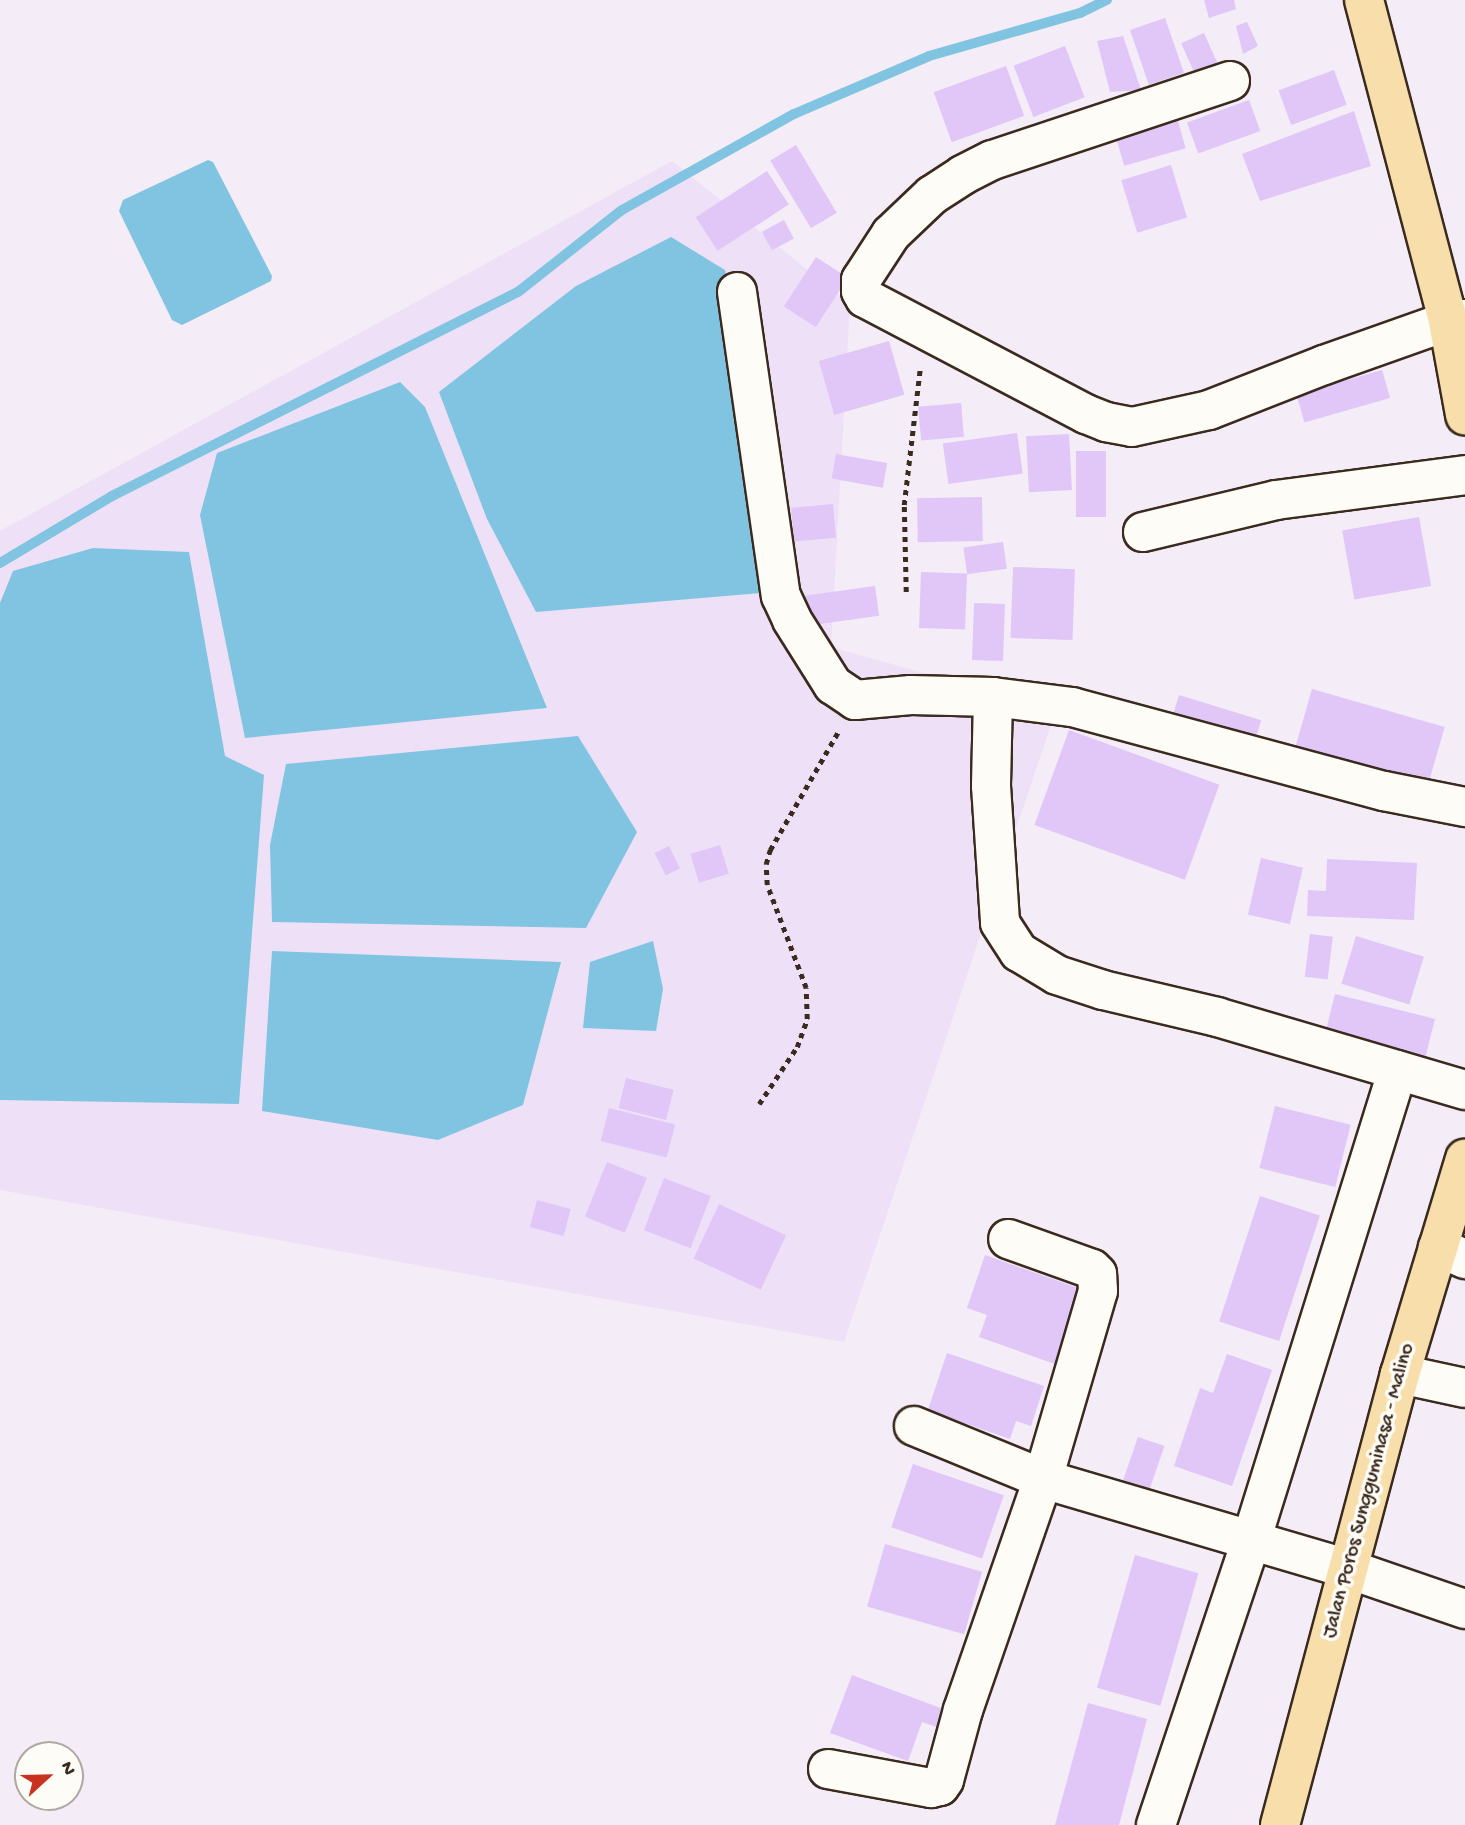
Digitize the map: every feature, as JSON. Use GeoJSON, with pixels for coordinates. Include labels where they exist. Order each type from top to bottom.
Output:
{"type":"FeatureCollection","features":[{"type":"Feature","properties":{"kind":"main road"},"geometry":{"type":"LineString","coordinates":[[1364,0],[1457,320],[1465,415]]}},
{"type":"Feature","properties":{"kind":"main road","name":"Jalan Poros Sungguminasa - Malino"},"geometry":{"type":"LineString","coordinates":[[1280,1825],[1400,1374],[1452,1253],[1465,1159]]}},
{"type":"Feature","properties":{"kind":"street"},"geometry":{"type":"LineString","coordinates":[[1230,81],[992,160],[932,195],[891,234],[861,280],[861,290],[865,298],[1086,414],[1106,422],[1132,427],[1209,410],[1324,365],[1457,320]]}},
{"type":"Feature","properties":{"kind":"street"},"geometry":{"type":"LineString","coordinates":[[737,292],[781,596],[792,620],[832,685],[855,700],[911,695],[993,698],[1072,707],[1384,791],[1465,807]]}},
{"type":"Feature","properties":{"kind":"street"},"geometry":{"type":"LineString","coordinates":[[1143,532],[1225,510],[1276,500],[1465,475]]}},
{"type":"Feature","properties":{"kind":"street"},"geometry":{"type":"LineString","coordinates":[[993,698],[991,786],[1000,923],[1019,952],[1057,975],[1080,983],[1217,1017],[1465,1090]]}},
{"type":"Feature","properties":{"kind":"street"},"geometry":{"type":"LineString","coordinates":[[1156,1825],[1251,1541],[1398,1070]]}},
{"type":"Feature","properties":{"kind":"street"},"geometry":{"type":"LineString","coordinates":[[828,1769],[931,1787],[940,1786],[1043,1479],[1098,1291],[1097,1274],[1080,1264],[1008,1239]]}},
{"type":"Feature","properties":{"kind":"street"},"geometry":{"type":"LineString","coordinates":[[1400,1374],[1465,1388]]}},
{"type":"Feature","properties":{"kind":"street"},"geometry":{"type":"LineString","coordinates":[[914,1426],[1043,1479],[1348,1569],[1465,1609]]}},
{"type":"Feature","properties":{"kind":"path"},"geometry":{"type":"LineString","coordinates":[[906,592],[904,505],[918,381],[928,333]]}},
{"type":"Feature","properties":{"kind":"path"},"geometry":{"type":"LineString","coordinates":[[759,1104],[797,1047],[807,1019],[806,988],[767,885],[766,864],[770,850],[855,700]]}},
{"type":"Feature","properties":{"kind":"shaded area"},"geometry":{"type":"Polygon","coordinates":[[[672,161],[850,304],[831,647],[1056,710],[844,1342],[0,1190],[0,531],[672,161]]]}},
{"type":"Feature","properties":{"kind":"water"},"geometry":{"type":"Polygon","coordinates":[[[208,160],[213,162],[272,276],[271,281],[182,325],[172,320],[119,211],[123,200],[208,160]]]}},
{"type":"Feature","properties":{"kind":"water"},"geometry":{"type":"Polygon","coordinates":[[[671,237],[725,270],[774,592],[536,612],[487,519],[439,392],[576,286],[671,237]]]}},
{"type":"Feature","properties":{"kind":"water"},"geometry":{"type":"Polygon","coordinates":[[[400,382],[425,407],[547,708],[245,738],[200,515],[217,453],[400,382]]]}},
{"type":"Feature","properties":{"kind":"water"},"geometry":{"type":"Polygon","coordinates":[[[93,548],[189,552],[225,756],[264,775],[239,1104],[0,1100],[0,603],[13,571],[93,548]]]}},
{"type":"Feature","properties":{"kind":"water"},"geometry":{"type":"Polygon","coordinates":[[[578,736],[637,832],[586,928],[272,922],[270,845],[286,764],[578,736]]]}},
{"type":"Feature","properties":{"kind":"water"},"geometry":{"type":"Polygon","coordinates":[[[653,941],[663,989],[656,1031],[583,1028],[590,962],[653,941]]]}},
{"type":"Feature","properties":{"kind":"water"},"geometry":{"type":"Polygon","coordinates":[[[272,951],[561,962],[523,1105],[438,1140],[262,1111],[272,951]]]}},
{"type":"Feature","properties":{"kind":"building"},"geometry":{"type":"Polygon","coordinates":[[[1204,0],[1234,0],[1236,9],[1209,18],[1204,0]]]}},
{"type":"Feature","properties":{"kind":"building"},"geometry":{"type":"Polygon","coordinates":[[[1165,18],[1184,73],[1149,85],[1130,30],[1165,18]]]}},
{"type":"Feature","properties":{"kind":"building"},"geometry":{"type":"Polygon","coordinates":[[[1247,22],[1258,46],[1243,54],[1236,26],[1247,22]]]}},
{"type":"Feature","properties":{"kind":"building"},"geometry":{"type":"Polygon","coordinates":[[[1204,33],[1220,69],[1197,79],[1181,43],[1204,33]]]}},
{"type":"Feature","properties":{"kind":"building"},"geometry":{"type":"Polygon","coordinates":[[[1123,36],[1141,90],[1110,92],[1097,41],[1123,36]]]}},
{"type":"Feature","properties":{"kind":"building"},"geometry":{"type":"Polygon","coordinates":[[[1065,46],[1085,97],[1033,117],[1014,66],[1065,46]]]}},
{"type":"Feature","properties":{"kind":"building"},"geometry":{"type":"Polygon","coordinates":[[[1006,66],[1024,116],[952,142],[934,92],[1006,66]]]}},
{"type":"Feature","properties":{"kind":"building"},"geometry":{"type":"Polygon","coordinates":[[[1334,70],[1347,105],[1291,125],[1279,90],[1334,70]]]}},
{"type":"Feature","properties":{"kind":"building"},"geometry":{"type":"Polygon","coordinates":[[[1249,100],[1260,131],[1198,154],[1187,123],[1249,100]]]}},
{"type":"Feature","properties":{"kind":"building"},"geometry":{"type":"Polygon","coordinates":[[[1173,104],[1186,148],[1124,166],[1111,122],[1173,104]]]}},
{"type":"Feature","properties":{"kind":"building"},"geometry":{"type":"Polygon","coordinates":[[[1354,111],[1371,166],[1260,201],[1242,154],[1354,111]]]}},
{"type":"Feature","properties":{"kind":"building"},"geometry":{"type":"Polygon","coordinates":[[[796,145],[837,213],[811,228],[770,160],[796,145]]]}},
{"type":"Feature","properties":{"kind":"building"},"geometry":{"type":"Polygon","coordinates":[[[1171,165],[1187,218],[1137,233],[1121,180],[1171,165]]]}},
{"type":"Feature","properties":{"kind":"building"},"geometry":{"type":"Polygon","coordinates":[[[767,171],[789,205],[717,251],[696,217],[767,171]]]}},
{"type":"Feature","properties":{"kind":"building"},"geometry":{"type":"Polygon","coordinates":[[[784,220],[794,239],[772,250],[762,232],[784,220]]]}},
{"type":"Feature","properties":{"kind":"building"},"geometry":{"type":"Polygon","coordinates":[[[816,257],[848,278],[816,327],[784,306],[816,257]]]}},
{"type":"Feature","properties":{"kind":"building"},"geometry":{"type":"Polygon","coordinates":[[[889,341],[904,395],[834,415],[819,361],[889,341]]]}},
{"type":"Feature","properties":{"kind":"building"},"geometry":{"type":"Polygon","coordinates":[[[1382,370],[1390,398],[1304,422],[1296,395],[1382,370]]]}},
{"type":"Feature","properties":{"kind":"building"},"geometry":{"type":"Polygon","coordinates":[[[961,403],[964,437],[921,441],[918,407],[961,403]]]}},
{"type":"Feature","properties":{"kind":"building"},"geometry":{"type":"Polygon","coordinates":[[[1017,433],[1023,474],[948,484],[943,443],[1017,433]]]}},
{"type":"Feature","properties":{"kind":"building"},"geometry":{"type":"Polygon","coordinates":[[[1069,434],[1072,490],[1029,492],[1026,436],[1069,434]]]}},
{"type":"Feature","properties":{"kind":"building"},"geometry":{"type":"Polygon","coordinates":[[[1076,451],[1106,451],[1106,517],[1076,517],[1076,451]]]}},
{"type":"Feature","properties":{"kind":"building"},"geometry":{"type":"Polygon","coordinates":[[[836,454],[887,463],[883,488],[832,479],[836,454]]]}},
{"type":"Feature","properties":{"kind":"building"},"geometry":{"type":"Polygon","coordinates":[[[982,497],[983,541],[918,542],[917,498],[982,497]]]}},
{"type":"Feature","properties":{"kind":"building"},"geometry":{"type":"Polygon","coordinates":[[[833,504],[836,538],[794,542],[791,508],[833,504]]]}},
{"type":"Feature","properties":{"kind":"building"},"geometry":{"type":"Polygon","coordinates":[[[1419,517],[1431,586],[1354,599],[1342,531],[1419,517]]]}},
{"type":"Feature","properties":{"kind":"building"},"geometry":{"type":"Polygon","coordinates":[[[1003,542],[1007,569],[967,574],[963,548],[1003,542]]]}},
{"type":"Feature","properties":{"kind":"building"},"geometry":{"type":"Polygon","coordinates":[[[1013,567],[1075,569],[1072,640],[1011,638],[1013,567]]]}},
{"type":"Feature","properties":{"kind":"building"},"geometry":{"type":"Polygon","coordinates":[[[921,572],[967,574],[965,630],[919,628],[921,572]]]}},
{"type":"Feature","properties":{"kind":"building"},"geometry":{"type":"Polygon","coordinates":[[[875,586],[879,616],[802,627],[798,597],[875,586]]]}},
{"type":"Feature","properties":{"kind":"building"},"geometry":{"type":"Polygon","coordinates":[[[974,603],[1005,604],[1003,661],[972,660],[974,603]]]}},
{"type":"Feature","properties":{"kind":"building"},"geometry":{"type":"Polygon","coordinates":[[[1312,689],[1445,727],[1425,797],[1292,759],[1312,689]]]}},
{"type":"Feature","properties":{"kind":"building"},"geometry":{"type":"Polygon","coordinates":[[[1179,695],[1261,720],[1252,750],[1170,725],[1179,695]]]}},
{"type":"Feature","properties":{"kind":"building"},"geometry":{"type":"Polygon","coordinates":[[[1069,730],[1219,785],[1185,880],[1034,825],[1069,730]]]}},
{"type":"Feature","properties":{"kind":"building"},"geometry":{"type":"Polygon","coordinates":[[[720,845],[729,874],[699,883],[690,854],[720,845]]]}},
{"type":"Feature","properties":{"kind":"building"},"geometry":{"type":"Polygon","coordinates":[[[669,846],[680,868],[666,875],[655,853],[669,846]]]}},
{"type":"Feature","properties":{"kind":"building"},"geometry":{"type":"Polygon","coordinates":[[[1261,858],[1303,868],[1290,924],[1248,915],[1261,858]]]}},
{"type":"Feature","properties":{"kind":"building"},"geometry":{"type":"Polygon","coordinates":[[[1327,859],[1417,863],[1414,920],[1307,916],[1308,890],[1326,891],[1327,859]]]}},
{"type":"Feature","properties":{"kind":"building"},"geometry":{"type":"Polygon","coordinates":[[[1310,934],[1333,937],[1328,979],[1305,977],[1310,934]]]}},
{"type":"Feature","properties":{"kind":"building"},"geometry":{"type":"Polygon","coordinates":[[[1356,936],[1424,957],[1409,1005],[1341,984],[1356,936]]]}},
{"type":"Feature","properties":{"kind":"building"},"geometry":{"type":"Polygon","coordinates":[[[1335,994],[1435,1019],[1424,1063],[1324,1038],[1335,994]]]}},
{"type":"Feature","properties":{"kind":"building"},"geometry":{"type":"Polygon","coordinates":[[[626,1078],[674,1090],[666,1120],[619,1108],[626,1078]]]}},
{"type":"Feature","properties":{"kind":"building"},"geometry":{"type":"Polygon","coordinates":[[[1275,1106],[1351,1125],[1335,1187],[1260,1168],[1275,1106]]]}},
{"type":"Feature","properties":{"kind":"building"},"geometry":{"type":"Polygon","coordinates":[[[609,1108],[675,1124],[667,1157],[601,1141],[609,1108]]]}},
{"type":"Feature","properties":{"kind":"building"},"geometry":{"type":"Polygon","coordinates":[[[607,1162],[647,1178],[625,1233],[585,1217],[607,1162]]]}},
{"type":"Feature","properties":{"kind":"building"},"geometry":{"type":"Polygon","coordinates":[[[664,1178],[711,1196],[691,1248],[644,1230],[664,1178]]]}},
{"type":"Feature","properties":{"kind":"building"},"geometry":{"type":"Polygon","coordinates":[[[1260,1196],[1320,1215],[1279,1341],[1219,1322],[1260,1196]]]}},
{"type":"Feature","properties":{"kind":"building"},"geometry":{"type":"Polygon","coordinates":[[[537,1200],[571,1209],[564,1236],[530,1227],[537,1200]]]}},
{"type":"Feature","properties":{"kind":"building"},"geometry":{"type":"Polygon","coordinates":[[[719,1204],[786,1235],[761,1290],[694,1258],[719,1204]]]}},
{"type":"Feature","properties":{"kind":"building"},"geometry":{"type":"Polygon","coordinates":[[[985,1255],[1081,1289],[1055,1364],[979,1337],[987,1315],[967,1308],[985,1255]]]}},
{"type":"Feature","properties":{"kind":"building"},"geometry":{"type":"Polygon","coordinates":[[[947,1353],[1044,1386],[1031,1426],[1016,1421],[1010,1439],[928,1410],[947,1353]]]}},
{"type":"Feature","properties":{"kind":"building"},"geometry":{"type":"Polygon","coordinates":[[[1227,1354],[1272,1370],[1232,1486],[1174,1466],[1200,1388],[1213,1393],[1227,1354]]]}},
{"type":"Feature","properties":{"kind":"building"},"geometry":{"type":"Polygon","coordinates":[[[1138,1437],[1164,1446],[1149,1491],[1123,1481],[1138,1437]]]}},
{"type":"Feature","properties":{"kind":"building"},"geometry":{"type":"Polygon","coordinates":[[[913,1464],[1004,1495],[982,1559],[891,1527],[913,1464]]]}},
{"type":"Feature","properties":{"kind":"building"},"geometry":{"type":"Polygon","coordinates":[[[885,1544],[982,1572],[964,1634],[867,1606],[885,1544]]]}},
{"type":"Feature","properties":{"kind":"building"},"geometry":{"type":"Polygon","coordinates":[[[1135,1555],[1198,1573],[1160,1706],[1097,1688],[1135,1555]]]}},
{"type":"Feature","properties":{"kind":"building"},"geometry":{"type":"Polygon","coordinates":[[[852,1675],[946,1710],[940,1728],[922,1722],[908,1761],[830,1733],[852,1675]]]}},
{"type":"Feature","properties":{"kind":"building"},"geometry":{"type":"Polygon","coordinates":[[[1088,1703],[1147,1719],[1119,1825],[1055,1825],[1088,1703]]]}},
{"type":"Feature","properties":{"kind":"waterway"},"geometry":{"type":"LineString","coordinates":[[0,563],[112,496],[518,292],[622,210],[794,114],[929,56],[1080,13],[1107,0]]}}]}
